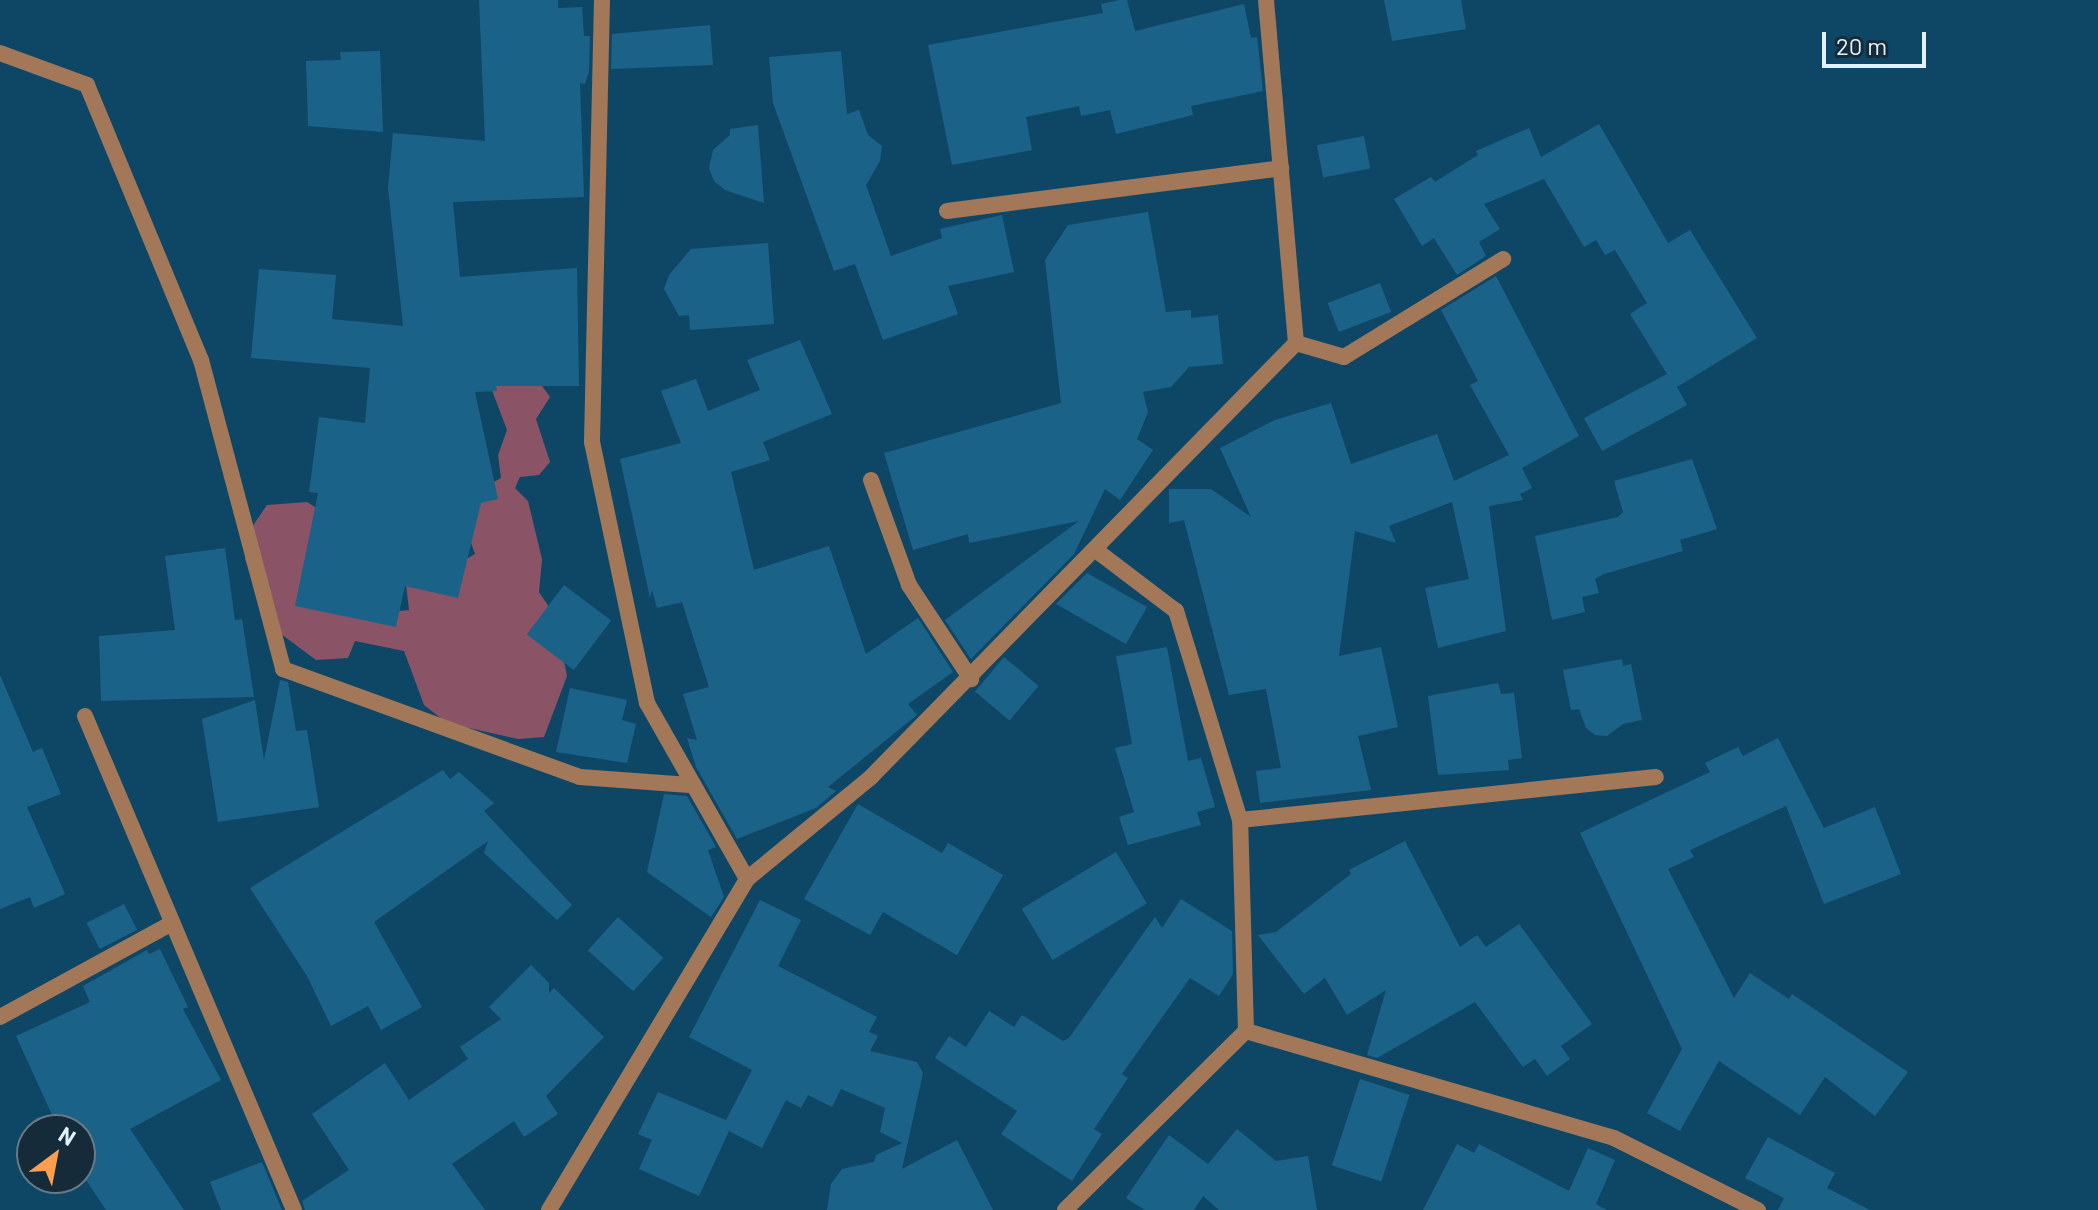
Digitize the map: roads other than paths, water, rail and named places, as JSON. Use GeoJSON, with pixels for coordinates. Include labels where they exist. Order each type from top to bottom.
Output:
{"type":"FeatureCollection","features":[{"type":"Feature","properties":{"kind":"street"},"geometry":{"type":"LineString","coordinates":[[602,0],[592,442],[647,703],[690,785],[747,879]]}},
{"type":"Feature","properties":{"kind":"street"},"geometry":{"type":"LineString","coordinates":[[549,1210],[747,879],[871,777],[1097,551],[1296,343],[1266,0]]}},
{"type":"Feature","properties":{"kind":"street"},"geometry":{"type":"LineString","coordinates":[[0,53],[87,85],[201,360],[283,669],[580,777],[690,785]]}},
{"type":"Feature","properties":{"kind":"street"},"geometry":{"type":"LineString","coordinates":[[947,211],[1281,168]]}},
{"type":"Feature","properties":{"kind":"street"},"geometry":{"type":"LineString","coordinates":[[1296,343],[1344,357],[1503,259]]}},
{"type":"Feature","properties":{"kind":"street"},"geometry":{"type":"LineString","coordinates":[[871,480],[909,585],[971,679]]}},
{"type":"Feature","properties":{"kind":"street"},"geometry":{"type":"LineString","coordinates":[[1065,1210],[1246,1031],[1240,820],[1176,611],[1097,551]]}},
{"type":"Feature","properties":{"kind":"street"},"geometry":{"type":"LineString","coordinates":[[85,716],[169,925],[294,1210]]}},
{"type":"Feature","properties":{"kind":"street"},"geometry":{"type":"LineString","coordinates":[[1240,820],[1656,777]]}},
{"type":"Feature","properties":{"kind":"street"},"geometry":{"type":"LineString","coordinates":[[0,1017],[169,925]]}},
{"type":"Feature","properties":{"kind":"street"},"geometry":{"type":"LineString","coordinates":[[1246,1031],[1614,1138],[1758,1210]]}}]}
